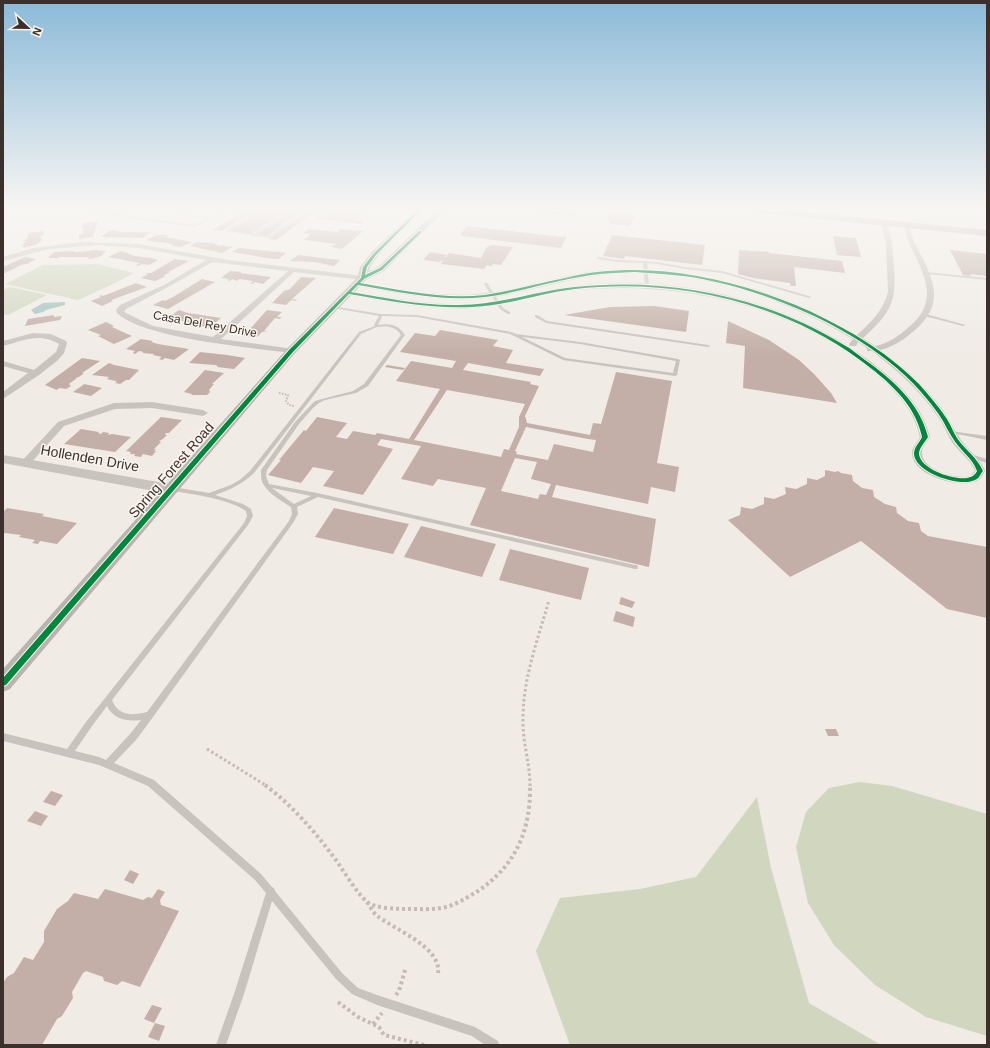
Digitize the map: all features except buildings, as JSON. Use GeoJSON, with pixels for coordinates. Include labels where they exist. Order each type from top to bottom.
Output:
{"type":"FeatureCollection","features":[{"type":"Feature","properties":{"kind":"main road","name":"Spring Forest Road"},"geometry":{"type":"LineString","coordinates":[[356,285],[365,267],[372,258]]}},
{"type":"Feature","properties":{"kind":"main road","name":"Spring Forest Road"},"geometry":{"type":"LineString","coordinates":[[3,683],[291,351],[356,285],[381,269],[392,258]]}},
{"type":"Feature","properties":{"kind":"street"},"geometry":{"type":"LineString","coordinates":[[199,258],[293,270],[434,305],[457,307],[498,304],[550,292],[575,288],[606,286],[647,286],[692,291],[742,301],[761,307],[807,326],[850,349],[863,358],[894,386],[922,421],[925,437],[917,450],[917,457],[925,468],[934,474],[948,478],[966,480],[973,479],[980,471],[978,464],[973,457],[958,444],[944,418],[929,397],[910,377],[874,349],[857,338],[810,312],[759,293],[702,278],[645,267],[594,273],[492,295],[469,297],[444,296],[356,285]]}},
{"type":"Feature","properties":{"kind":"street"},"geometry":{"type":"LineString","coordinates":[[850,349],[857,338],[876,321],[888,306],[892,296],[890,258]]}},
{"type":"Feature","properties":{"kind":"street"},"geometry":{"type":"LineString","coordinates":[[850,349],[874,349],[885,346],[901,338],[916,326],[925,315],[932,295],[927,273],[920,258]]}},
{"type":"Feature","properties":{"kind":"street","name":"Casa Del Rey Drive"},"geometry":{"type":"LineString","coordinates":[[210,260],[166,286],[123,307],[120,310],[121,313],[151,328],[215,340],[291,351]]}},
{"type":"Feature","properties":{"kind":"street"},"geometry":{"type":"LineString","coordinates":[[215,340],[293,270]]}},
{"type":"Feature","properties":{"kind":"street"},"geometry":{"type":"LineString","coordinates":[[3,344],[23,337],[39,334],[57,338],[63,343],[60,353],[36,373],[3,396]]}},
{"type":"Feature","properties":{"kind":"street"},"geometry":{"type":"LineString","coordinates":[[3,363],[36,373]]}},
{"type":"Feature","properties":{"kind":"street"},"geometry":{"type":"LineString","coordinates":[[25,463],[61,424],[114,406],[152,405],[203,413]]}},
{"type":"Feature","properties":{"kind":"street","name":"Hollenden Drive"},"geometry":{"type":"LineString","coordinates":[[3,459],[170,489]]}},
{"type":"Feature","properties":{"kind":"lane"},"geometry":{"type":"LineString","coordinates":[[599,258],[645,267],[657,263],[722,272],[810,297]]}},
{"type":"Feature","properties":{"kind":"lane"},"geometry":{"type":"LineString","coordinates":[[645,267],[647,286]]}},
{"type":"Feature","properties":{"kind":"lane"},"geometry":{"type":"LineString","coordinates":[[927,273],[987,279]]}},
{"type":"Feature","properties":{"kind":"lane"},"geometry":{"type":"LineString","coordinates":[[486,284],[498,304],[502,309],[509,313]]}},
{"type":"Feature","properties":{"kind":"lane"},"geometry":{"type":"LineString","coordinates":[[333,308],[381,315],[417,316],[468,324],[516,335],[580,343],[678,360],[675,375],[564,359],[516,335]]}},
{"type":"Feature","properties":{"kind":"lane"},"geometry":{"type":"LineString","coordinates":[[376,325],[381,315]]}},
{"type":"Feature","properties":{"kind":"lane"},"geometry":{"type":"LineString","coordinates":[[925,315],[964,325]]}},
{"type":"Feature","properties":{"kind":"lane"},"geometry":{"type":"LineString","coordinates":[[536,316],[546,322],[708,346]]}},
{"type":"Feature","properties":{"kind":"lane"},"geometry":{"type":"LineString","coordinates":[[108,764],[133,737],[150,715],[291,522],[295,514],[294,506],[266,485],[262,478],[264,470],[310,407],[325,399],[351,394],[361,390],[403,335],[401,331],[396,328],[376,325],[360,332],[252,472],[244,480],[232,487],[209,495]]}},
{"type":"Feature","properties":{"kind":"lane"},"geometry":{"type":"LineString","coordinates":[[952,432],[987,438]]}},
{"type":"Feature","properties":{"kind":"lane"},"geometry":{"type":"LineString","coordinates":[[973,457],[987,461]]}},
{"type":"Feature","properties":{"kind":"lane"},"geometry":{"type":"LineString","coordinates":[[266,485],[317,495],[635,567]]}},
{"type":"Feature","properties":{"kind":"lane"},"geometry":{"type":"LineString","coordinates":[[69,753],[85,729],[246,524],[250,516],[249,510],[241,505],[209,495],[170,489]]}},
{"type":"Feature","properties":{"kind":"lane"},"geometry":{"type":"LineString","coordinates":[[294,506],[317,495]]}},
{"type":"Feature","properties":{"kind":"lane"},"geometry":{"type":"LineString","coordinates":[[109,700],[110,707],[116,714],[124,717],[132,719],[150,715]]}},
{"type":"Feature","properties":{"kind":"lane"},"geometry":{"type":"LineString","coordinates":[[3,736],[108,764],[151,783],[242,861],[271,891],[339,976],[355,991],[383,1002],[475,1032],[494,1045]]}},
{"type":"Feature","properties":{"kind":"lane"},"geometry":{"type":"LineString","coordinates":[[221,1045],[239,994],[271,891]]}},
{"type":"Feature","properties":{"kind":"path"},"geometry":{"type":"LineString","coordinates":[[280,393],[288,395],[286,401],[287,403],[294,406]]}},
{"type":"Feature","properties":{"kind":"path"},"geometry":{"type":"LineString","coordinates":[[366,902],[387,909],[430,909],[446,907],[465,898],[484,886],[497,876],[511,860],[522,838],[528,817],[530,775],[522,713],[528,681],[548,600]]}},
{"type":"Feature","properties":{"kind":"path"},"geometry":{"type":"LineString","coordinates":[[207,749],[258,780],[281,797],[310,827],[375,914],[431,952],[437,961],[439,968],[438,973]]}},
{"type":"Feature","properties":{"kind":"path"},"geometry":{"type":"LineString","coordinates":[[338,1002],[358,1017],[379,1027],[384,1035],[424,1045]]}},
{"type":"Feature","properties":{"kind":"green space"},"geometry":{"type":"Polygon","coordinates":[[[98,264],[134,273],[78,300],[5,284],[43,265],[98,264]]]}},
{"type":"Feature","properties":{"kind":"green space"},"geometry":{"type":"Polygon","coordinates":[[[10,287],[47,295],[8,315],[3,314],[3,290],[10,287]]]}},
{"type":"Feature","properties":{"kind":"green space"},"geometry":{"type":"Polygon","coordinates":[[[860,782],[892,786],[987,814],[987,1036],[926,1017],[875,985],[834,945],[808,903],[796,847],[806,812],[829,788],[860,782]]]}},
{"type":"Feature","properties":{"kind":"green space"},"geometry":{"type":"Polygon","coordinates":[[[757,797],[771,868],[809,1003],[881,1045],[570,1045],[536,951],[560,898],[640,889],[696,877],[757,797]]]}},
{"type":"Feature","properties":{"kind":"water"},"geometry":{"type":"Polygon","coordinates":[[[65,302],[65,305],[35,314],[31,310],[43,303],[65,302]]]}},
{"type":"Feature","properties":{"kind":"cycle path"},"geometry":{"type":"LineString","coordinates":[[363,278],[365,267],[372,258]]}},
{"type":"Feature","properties":{"kind":"cycle path"},"geometry":{"type":"LineString","coordinates":[[3,683],[291,351],[363,278],[381,269],[393,258]]}},
{"type":"Feature","properties":{"kind":"cycle path"},"geometry":{"type":"LineString","coordinates":[[348,293],[426,305],[458,307],[500,303],[575,288],[613,285],[653,286],[693,291],[733,299],[772,311],[810,327],[844,346],[875,369],[899,391],[919,417],[925,437],[918,448],[917,456],[920,462],[933,472],[951,479],[968,480],[974,478],[980,471],[974,459],[952,434],[945,420],[933,403],[917,384],[898,367],[867,344],[833,324],[795,306],[756,292],[715,280],[675,273],[635,271],[580,275],[501,294],[468,297],[426,295],[357,284]]}}]}
